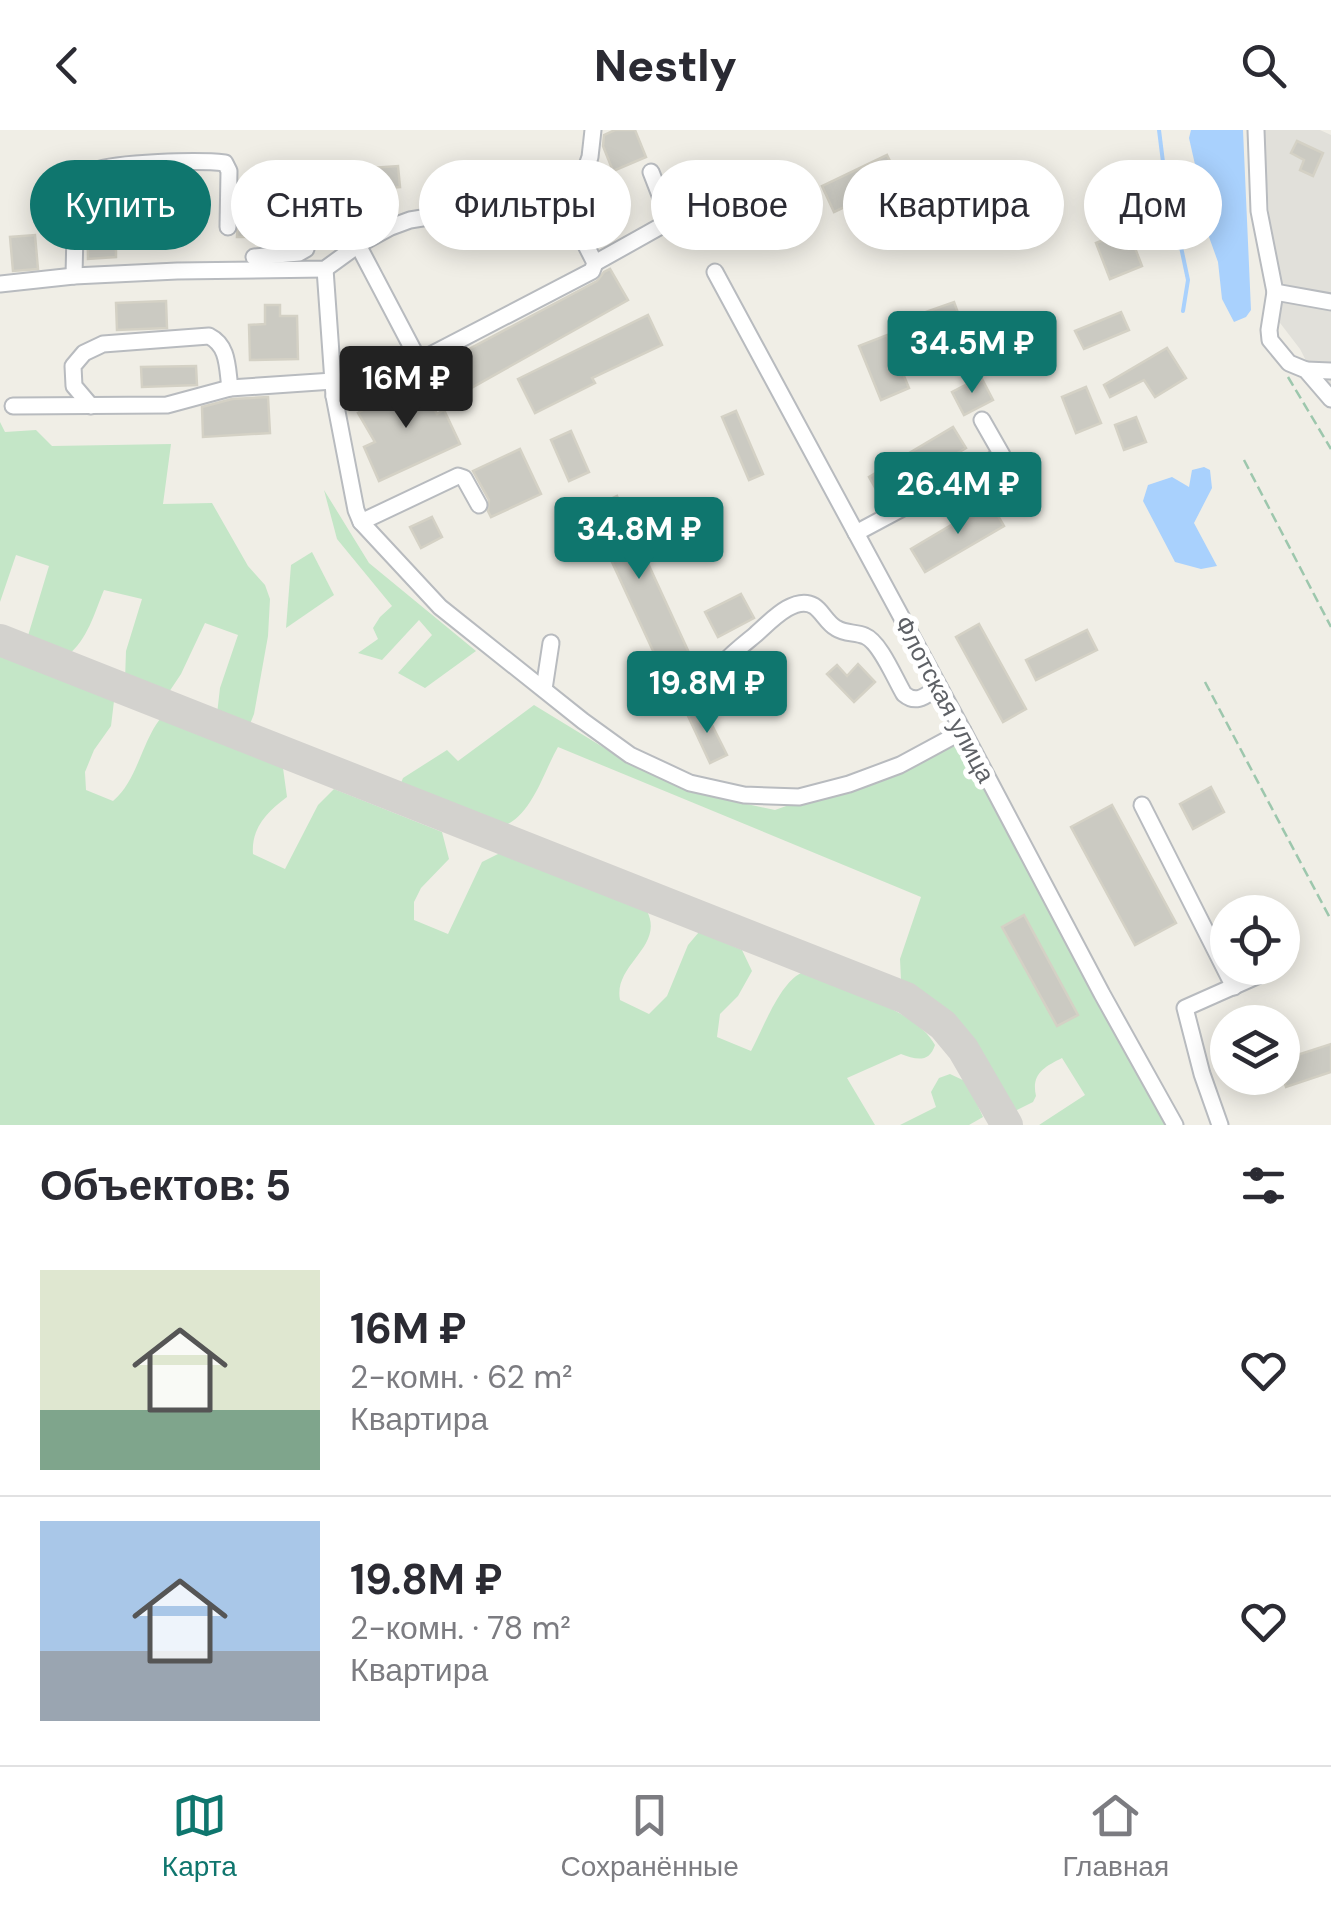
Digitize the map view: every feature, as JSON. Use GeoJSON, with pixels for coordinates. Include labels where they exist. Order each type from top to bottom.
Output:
{"type":"FeatureCollection","features":[{"type":"Feature","properties":{"kind":"street"},"geometry":{"type":"LineString","coordinates":[[589,160],[593,130]]}},
{"type":"Feature","properties":{"kind":"street"},"geometry":{"type":"LineString","coordinates":[[1256,130],[1260,211],[1276,292],[1270,340],[1289,362],[1306,370],[1331,400]]}},
{"type":"Feature","properties":{"kind":"street"},"geometry":{"type":"LineString","coordinates":[[74,276],[76,187],[82,177],[94,171],[116,166],[225,163],[228,226]]}},
{"type":"Feature","properties":{"kind":"street"},"geometry":{"type":"LineString","coordinates":[[13,406],[168,406],[230,388],[334,389],[403,373],[419,360],[592,271],[595,264],[651,231]]}},
{"type":"Feature","properties":{"kind":"street"},"geometry":{"type":"LineString","coordinates":[[0,284],[303,250]]}},
{"type":"Feature","properties":{"kind":"street"},"geometry":{"type":"LineString","coordinates":[[255,257],[325,268],[351,250]]}},
{"type":"Feature","properties":{"kind":"street"},"geometry":{"type":"LineString","coordinates":[[361,250],[419,360]]}},
{"type":"Feature","properties":{"kind":"street"},"geometry":{"type":"LineString","coordinates":[[588,250],[595,264]]}},
{"type":"Feature","properties":{"kind":"street"},"geometry":{"type":"LineString","coordinates":[[325,268],[334,389],[361,522],[440,607],[630,755],[690,782],[744,796],[799,796],[849,784],[900,765],[963,731]]}},
{"type":"Feature","properties":{"kind":"street","name":"Флотская улица"},"geometry":{"type":"LineString","coordinates":[[714,272],[1175,1125]]}},
{"type":"Feature","properties":{"kind":"street"},"geometry":{"type":"LineString","coordinates":[[1276,292],[1331,302]]}},
{"type":"Feature","properties":{"kind":"street"},"geometry":{"type":"LineString","coordinates":[[91,406],[74,386],[72,366],[84,353],[104,344],[209,336],[220,342],[225,352],[230,388]]}},
{"type":"Feature","properties":{"kind":"street"},"geometry":{"type":"LineString","coordinates":[[1306,370],[1331,370]]}},
{"type":"Feature","properties":{"kind":"street"},"geometry":{"type":"LineString","coordinates":[[856,534],[1002,455],[982,420]]}},
{"type":"Feature","properties":{"kind":"street"},"geometry":{"type":"LineString","coordinates":[[361,522],[458,476],[464,478],[479,506]]}},
{"type":"Feature","properties":{"kind":"street"},"geometry":{"type":"LineString","coordinates":[[400,564],[411,550]]}},
{"type":"Feature","properties":{"kind":"street"},"geometry":{"type":"LineString","coordinates":[[706,693],[722,662],[790,607],[804,604],[813,606],[833,627],[866,636],[876,643],[910,699],[917,700],[939,686]]}},
{"type":"Feature","properties":{"kind":"street"},"geometry":{"type":"LineString","coordinates":[[544,690],[552,643]]}},
{"type":"Feature","properties":{"kind":"street"},"geometry":{"type":"LineString","coordinates":[[1142,805],[1234,987]]}},
{"type":"Feature","properties":{"kind":"street"},"geometry":{"type":"LineString","coordinates":[[1220,1125],[1202,1074],[1186,1008],[1238,985]]}},
{"type":"Feature","properties":{"kind":"path"},"geometry":{"type":"LineString","coordinates":[[1244,460],[1331,627]]}},
{"type":"Feature","properties":{"kind":"path"},"geometry":{"type":"LineString","coordinates":[[1204,682],[1331,920]]}},
{"type":"Feature","properties":{"kind":"shaded area"},"geometry":{"type":"Polygon","coordinates":[[[1263,130],[1320,130],[1331,135],[1331,409],[1300,349],[1277,319],[1263,130]]]}},
{"type":"Feature","properties":{"kind":"green space"},"geometry":{"type":"Polygon","coordinates":[[[0,422],[5,432],[36,430],[52,446],[171,444],[163,504],[212,503],[270,599],[268,636],[250,724],[217,714],[220,688],[238,635],[205,623],[167,695],[125,680],[126,651],[142,599],[104,590],[85,634],[67,656],[27,639],[49,566],[16,555],[0,602],[0,422]]]}},
{"type":"Feature","properties":{"kind":"green space"},"geometry":{"type":"Polygon","coordinates":[[[324,490],[369,563],[476,651],[425,688],[398,673],[432,635],[419,620],[382,660],[358,653],[378,639],[373,628],[392,606],[337,539],[324,490]]]}},
{"type":"Feature","properties":{"kind":"green space"},"geometry":{"type":"Polygon","coordinates":[[[312,552],[334,595],[286,628],[291,565],[312,552]]]}},
{"type":"Feature","properties":{"kind":"green space"},"geometry":{"type":"Polygon","coordinates":[[[0,656],[114,701],[111,726],[85,772],[86,790],[113,801],[128,783],[160,719],[283,768],[287,797],[262,821],[253,854],[285,869],[318,805],[334,789],[442,832],[449,859],[421,888],[414,902],[414,920],[448,934],[482,862],[500,853],[647,911],[649,935],[624,976],[620,1000],[649,1014],[667,996],[688,945],[699,932],[742,950],[752,971],[738,996],[720,1014],[717,1037],[751,1051],[779,997],[801,973],[894,1010],[911,1020],[935,1045],[925,1058],[901,1054],[847,1078],[875,1125],[0,1125],[0,656]]]}},
{"type":"Feature","properties":{"kind":"green space"},"geometry":{"type":"Polygon","coordinates":[[[534,705],[629,763],[733,801],[775,810],[961,744],[1166,1125],[1039,1125],[1085,1095],[1062,1058],[1037,1077],[1033,1102],[1015,1111],[1009,1109],[985,1063],[965,1036],[942,1010],[908,989],[908,983],[901,980],[900,959],[921,897],[558,747],[528,805],[500,827],[403,789],[403,778],[447,750],[458,761],[534,705]]]}},
{"type":"Feature","properties":{"kind":"green space"},"geometry":{"type":"Polygon","coordinates":[[[950,1074],[967,1082],[983,1117],[969,1125],[900,1125],[936,1107],[931,1092],[939,1078],[950,1074]]]}},
{"type":"Feature","properties":{"kind":"water"},"geometry":{"type":"Polygon","coordinates":[[[1191,130],[1243,130],[1251,310],[1234,322],[1222,299],[1214,250],[1222,250],[1222,160],[1194,160],[1191,130]]]}},
{"type":"Feature","properties":{"kind":"water"},"geometry":{"type":"Polygon","coordinates":[[[1192,470],[1210,470],[1212,488],[1194,523],[1217,566],[1201,569],[1175,562],[1143,501],[1148,485],[1172,477],[1189,487],[1192,470]]]}},
{"type":"Feature","properties":{"kind":"building"},"geometry":{"type":"Polygon","coordinates":[[[615,130],[635,130],[646,157],[631,163],[631,160],[609,160],[604,135],[615,130]]]}},
{"type":"Feature","properties":{"kind":"building"},"geometry":{"type":"Polygon","coordinates":[[[1297,141],[1323,153],[1313,176],[1300,170],[1304,160],[1291,153],[1297,141]]]}},
{"type":"Feature","properties":{"kind":"building"},"geometry":{"type":"Polygon","coordinates":[[[843,176],[843,208],[834,212],[823,186],[843,176]]]}},
{"type":"Feature","properties":{"kind":"building"},"geometry":{"type":"Polygon","coordinates":[[[30,235],[30,250],[36,250],[38,269],[13,271],[10,237],[30,235]]]}},
{"type":"Feature","properties":{"kind":"building"},"geometry":{"type":"Polygon","coordinates":[[[88,250],[116,250],[116,257],[88,259],[88,250]]]}},
{"type":"Feature","properties":{"kind":"building"},"geometry":{"type":"Polygon","coordinates":[[[1099,250],[1136,250],[1142,266],[1110,279],[1099,250]]]}},
{"type":"Feature","properties":{"kind":"building"},"geometry":{"type":"Polygon","coordinates":[[[610,269],[628,300],[457,396],[439,365],[597,281],[610,269]]]}},
{"type":"Feature","properties":{"kind":"building"},"geometry":{"type":"Polygon","coordinates":[[[166,301],[167,328],[117,330],[116,303],[166,301]]]}},
{"type":"Feature","properties":{"kind":"building"},"geometry":{"type":"Polygon","coordinates":[[[954,302],[972,351],[941,362],[923,313],[954,302]]]}},
{"type":"Feature","properties":{"kind":"building"},"geometry":{"type":"Polygon","coordinates":[[[265,305],[280,305],[280,316],[297,316],[298,359],[250,360],[249,325],[265,324],[265,305]]]}},
{"type":"Feature","properties":{"kind":"building"},"geometry":{"type":"Polygon","coordinates":[[[1121,312],[1129,330],[1084,349],[1075,331],[1121,312]]]}},
{"type":"Feature","properties":{"kind":"building"},"geometry":{"type":"Polygon","coordinates":[[[648,315],[662,345],[592,378],[595,383],[535,413],[518,379],[648,315]]]}},
{"type":"Feature","properties":{"kind":"building"},"geometry":{"type":"Polygon","coordinates":[[[887,335],[909,388],[881,400],[859,346],[887,335]]]}},
{"type":"Feature","properties":{"kind":"building"},"geometry":{"type":"Polygon","coordinates":[[[1167,348],[1186,378],[1155,397],[1144,380],[1110,397],[1104,385],[1167,348]]]}},
{"type":"Feature","properties":{"kind":"building"},"geometry":{"type":"Polygon","coordinates":[[[196,366],[197,385],[142,387],[141,367],[196,366]]]}},
{"type":"Feature","properties":{"kind":"building"},"geometry":{"type":"Polygon","coordinates":[[[981,377],[993,400],[964,415],[952,392],[981,377]]]}},
{"type":"Feature","properties":{"kind":"building"},"geometry":{"type":"Polygon","coordinates":[[[416,378],[437,414],[444,410],[460,444],[379,481],[364,447],[375,442],[358,413],[416,378]]]}},
{"type":"Feature","properties":{"kind":"building"},"geometry":{"type":"Polygon","coordinates":[[[1086,387],[1101,423],[1076,433],[1062,397],[1086,387]]]}},
{"type":"Feature","properties":{"kind":"building"},"geometry":{"type":"Polygon","coordinates":[[[268,397],[270,433],[203,437],[202,407],[232,399],[268,397]]]}},
{"type":"Feature","properties":{"kind":"building"},"geometry":{"type":"Polygon","coordinates":[[[736,411],[763,474],[749,480],[722,417],[736,411]]]}},
{"type":"Feature","properties":{"kind":"building"},"geometry":{"type":"Polygon","coordinates":[[[1136,417],[1146,442],[1124,450],[1115,425],[1136,417]]]}},
{"type":"Feature","properties":{"kind":"building"},"geometry":{"type":"Polygon","coordinates":[[[953,427],[966,448],[881,498],[869,477],[953,427]]]}},
{"type":"Feature","properties":{"kind":"building"},"geometry":{"type":"Polygon","coordinates":[[[571,431],[589,472],[569,481],[551,440],[571,431]]]}},
{"type":"Feature","properties":{"kind":"building"},"geometry":{"type":"Polygon","coordinates":[[[520,449],[541,494],[491,517],[489,500],[473,471],[520,449]]]}},
{"type":"Feature","properties":{"kind":"building"},"geometry":{"type":"Polygon","coordinates":[[[617,496],[690,655],[661,668],[588,510],[617,496]]]}},
{"type":"Feature","properties":{"kind":"building"},"geometry":{"type":"Polygon","coordinates":[[[990,502],[1004,526],[925,572],[911,549],[990,502]]]}},
{"type":"Feature","properties":{"kind":"building"},"geometry":{"type":"Polygon","coordinates":[[[432,517],[442,537],[421,548],[410,527],[432,517]]]}},
{"type":"Feature","properties":{"kind":"building"},"geometry":{"type":"Polygon","coordinates":[[[741,594],[754,618],[718,637],[705,612],[741,594]]]}},
{"type":"Feature","properties":{"kind":"building"},"geometry":{"type":"Polygon","coordinates":[[[979,624],[1026,709],[1003,722],[956,637],[979,624]]]}},
{"type":"Feature","properties":{"kind":"building"},"geometry":{"type":"Polygon","coordinates":[[[1087,630],[1097,650],[1036,680],[1026,660],[1087,630]]]}},
{"type":"Feature","properties":{"kind":"building"},"geometry":{"type":"Polygon","coordinates":[[[858,664],[875,682],[854,702],[827,674],[837,665],[847,676],[858,664]]]}},
{"type":"Feature","properties":{"kind":"building"},"geometry":{"type":"Polygon","coordinates":[[[704,709],[727,755],[710,763],[688,716],[704,709]]]}},
{"type":"Feature","properties":{"kind":"building"},"geometry":{"type":"Polygon","coordinates":[[[1211,787],[1224,812],[1193,829],[1180,804],[1211,787]]]}},
{"type":"Feature","properties":{"kind":"building"},"geometry":{"type":"Polygon","coordinates":[[[1112,805],[1176,923],[1135,945],[1071,827],[1112,805]]]}},
{"type":"Feature","properties":{"kind":"building"},"geometry":{"type":"Polygon","coordinates":[[[1024,915],[1078,1015],[1057,1026],[1002,927],[1024,915]]]}},
{"type":"Feature","properties":{"kind":"building"},"geometry":{"type":"Polygon","coordinates":[[[1331,1044],[1331,1072],[1300,1082],[1300,1054],[1331,1044]]]}},
{"type":"Feature","properties":{"kind":"waterway"},"geometry":{"type":"LineString","coordinates":[[1159,130],[1188,280],[1183,311]]}},
{"type":"Feature","properties":{"kind":"taxiway"},"geometry":{"type":"LineString","coordinates":[[0,640],[906,998],[943,1025],[963,1049],[1007,1125]]}}]}
